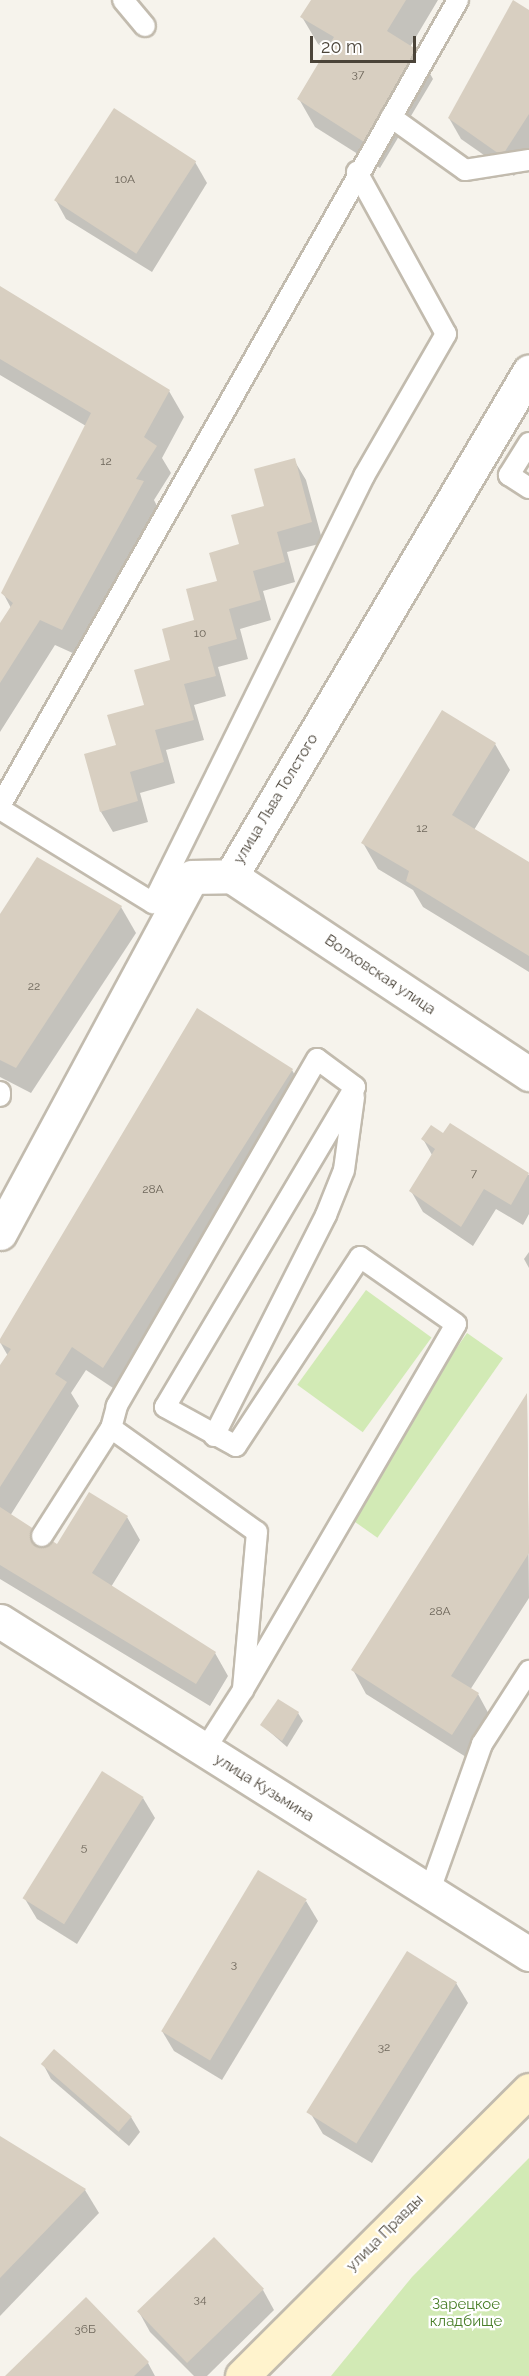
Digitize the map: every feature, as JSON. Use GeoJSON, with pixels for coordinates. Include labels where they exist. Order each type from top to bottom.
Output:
{"type":"FeatureCollection","features":[{"type":"Feature","properties":{"kind":"main road","name":"улица Правды"},"geometry":{"type":"LineString","coordinates":[[242,2376],[529,2090]]}},
{"type":"Feature","properties":{"kind":"street","name":"улица Льва Толстого"},"geometry":{"type":"LineString","coordinates":[[0,1233],[192,878],[231,876],[529,372]]}},
{"type":"Feature","properties":{"kind":"street","name":"Волховская улица"},"geometry":{"type":"LineString","coordinates":[[231,876],[529,1074]]}},
{"type":"Feature","properties":{"kind":"street","name":"улица Кузьмина"},"geometry":{"type":"LineString","coordinates":[[0,1621],[529,1954]]}},
{"type":"Feature","properties":{"kind":"lane"},"geometry":{"type":"LineString","coordinates":[[123,0],[145,27]]}},
{"type":"Feature","properties":{"kind":"lane"},"geometry":{"type":"LineString","coordinates":[[357,172],[446,334],[364,476],[153,903],[0,807],[357,172],[458,0]]}},
{"type":"Feature","properties":{"kind":"lane"},"geometry":{"type":"LineString","coordinates":[[391,117],[465,170],[529,160]]}},
{"type":"Feature","properties":{"kind":"lane"},"geometry":{"type":"LineString","coordinates":[[529,443],[509,475],[529,488]]}},
{"type":"Feature","properties":{"kind":"lane"},"geometry":{"type":"LineString","coordinates":[[42,1536],[111,1428],[117,1406],[317,1059],[355,1087]]}},
{"type":"Feature","properties":{"kind":"lane"},"geometry":{"type":"LineString","coordinates":[[204,1751],[243,1690],[456,1324],[360,1257],[236,1446],[214,1436],[165,1407],[355,1087]]}},
{"type":"Feature","properties":{"kind":"lane"},"geometry":{"type":"LineString","coordinates":[[214,1436],[326,1215],[344,1170],[355,1087]]}},
{"type":"Feature","properties":{"kind":"lane"},"geometry":{"type":"LineString","coordinates":[[111,1428],[257,1532],[243,1690]]}},
{"type":"Feature","properties":{"kind":"lane"},"geometry":{"type":"LineString","coordinates":[[430,1890],[482,1744],[529,1671]]}},
{"type":"Feature","properties":{"kind":"green space"},"geometry":{"type":"Polygon","coordinates":[[[366,1290],[432,1338],[363,1432],[297,1385],[366,1290]]]}},
{"type":"Feature","properties":{"kind":"green space"},"geometry":{"type":"Polygon","coordinates":[[[467,1333],[503,1358],[377,1538],[341,1512],[467,1333]]]}},
{"type":"Feature","properties":{"kind":"green space","name":"Зарецкое кладбище"},"geometry":{"type":"Polygon","coordinates":[[[529,2158],[529,2376],[331,2376],[412,2277],[529,2158]]]}},
{"type":"Feature","properties":{"kind":"building"},"geometry":{"type":"Polygon","coordinates":[[[311,0],[406,0],[387,31],[419,51],[364,142],[297,99],[334,37],[300,17],[311,0]]]}},
{"type":"Feature","properties":{"kind":"building"},"geometry":{"type":"Polygon","coordinates":[[[513,0],[529,10],[529,114],[502,156],[448,118],[513,0]]]}},
{"type":"Feature","properties":{"kind":"building"},"geometry":{"type":"Polygon","coordinates":[[[114,108],[196,161],[136,254],[54,200],[114,108]]]}},
{"type":"Feature","properties":{"kind":"building"},"geometry":{"type":"Polygon","coordinates":[[[0,286],[170,390],[144,437],[157,446],[136,479],[144,481],[62,630],[40,620],[0,683],[0,623],[13,603],[1,593],[91,413],[0,359],[0,286]]]}},
{"type":"Feature","properties":{"kind":"building"},"geometry":{"type":"Polygon","coordinates":[[[295,458],[312,522],[277,532],[285,562],[253,571],[261,600],[229,609],[237,639],[208,647],[216,676],[184,684],[194,720],[155,730],[164,762],[130,772],[138,801],[100,812],[84,754],[116,745],[107,715],[144,705],[134,670],[170,660],[162,629],[194,620],[186,589],[217,581],[209,553],[239,544],[231,515],[264,506],[254,469],[295,458]]]}},
{"type":"Feature","properties":{"kind":"building"},"geometry":{"type":"Polygon","coordinates":[[[442,710],[496,743],[452,815],[529,862],[529,956],[406,881],[409,871],[361,843],[442,710]]]}},
{"type":"Feature","properties":{"kind":"building"},"geometry":{"type":"Polygon","coordinates":[[[37,857],[122,906],[16,1068],[0,1060],[0,914],[37,857]]]}},
{"type":"Feature","properties":{"kind":"building"},"geometry":{"type":"Polygon","coordinates":[[[197,1008],[293,1069],[103,1368],[72,1347],[55,1374],[67,1382],[0,1487],[0,1365],[11,1349],[0,1343],[0,1339],[197,1008]]]}},
{"type":"Feature","properties":{"kind":"building"},"geometry":{"type":"Polygon","coordinates":[[[450,1123],[529,1173],[511,1205],[484,1189],[461,1227],[409,1191],[435,1149],[421,1139],[431,1125],[443,1133],[450,1123]]]}},
{"type":"Feature","properties":{"kind":"building"},"geometry":{"type":"Polygon","coordinates":[[[527,1393],[529,1553],[451,1676],[479,1693],[452,1735],[351,1670],[527,1393]]]}},
{"type":"Feature","properties":{"kind":"building"},"geometry":{"type":"Polygon","coordinates":[[[89,1492],[128,1516],[92,1573],[216,1652],[196,1684],[0,1565],[0,1507],[57,1544],[89,1492]]]}},
{"type":"Feature","properties":{"kind":"building"},"geometry":{"type":"Polygon","coordinates":[[[278,1699],[299,1712],[282,1741],[260,1725],[278,1699]]]}},
{"type":"Feature","properties":{"kind":"building"},"geometry":{"type":"Polygon","coordinates":[[[102,1771],[144,1797],[64,1924],[23,1898],[102,1771]]]}},
{"type":"Feature","properties":{"kind":"building"},"geometry":{"type":"Polygon","coordinates":[[[258,1870],[307,1899],[210,2061],[161,2031],[258,1870]]]}},
{"type":"Feature","properties":{"kind":"building"},"geometry":{"type":"Polygon","coordinates":[[[407,1951],[457,1982],[356,2143],[306,2112],[407,1951]]]}},
{"type":"Feature","properties":{"kind":"building"},"geometry":{"type":"Polygon","coordinates":[[[54,2049],[132,2117],[119,2132],[41,2064],[54,2049]]]}},
{"type":"Feature","properties":{"kind":"building"},"geometry":{"type":"Polygon","coordinates":[[[0,2136],[86,2189],[0,2278],[0,2136]]]}},
{"type":"Feature","properties":{"kind":"building"},"geometry":{"type":"Polygon","coordinates":[[[214,2237],[264,2289],[187,2363],[137,2311],[214,2237]]]}},
{"type":"Feature","properties":{"kind":"building"},"geometry":{"type":"Polygon","coordinates":[[[86,2297],[149,2362],[134,2376],[5,2376],[86,2297]]]}}]}
